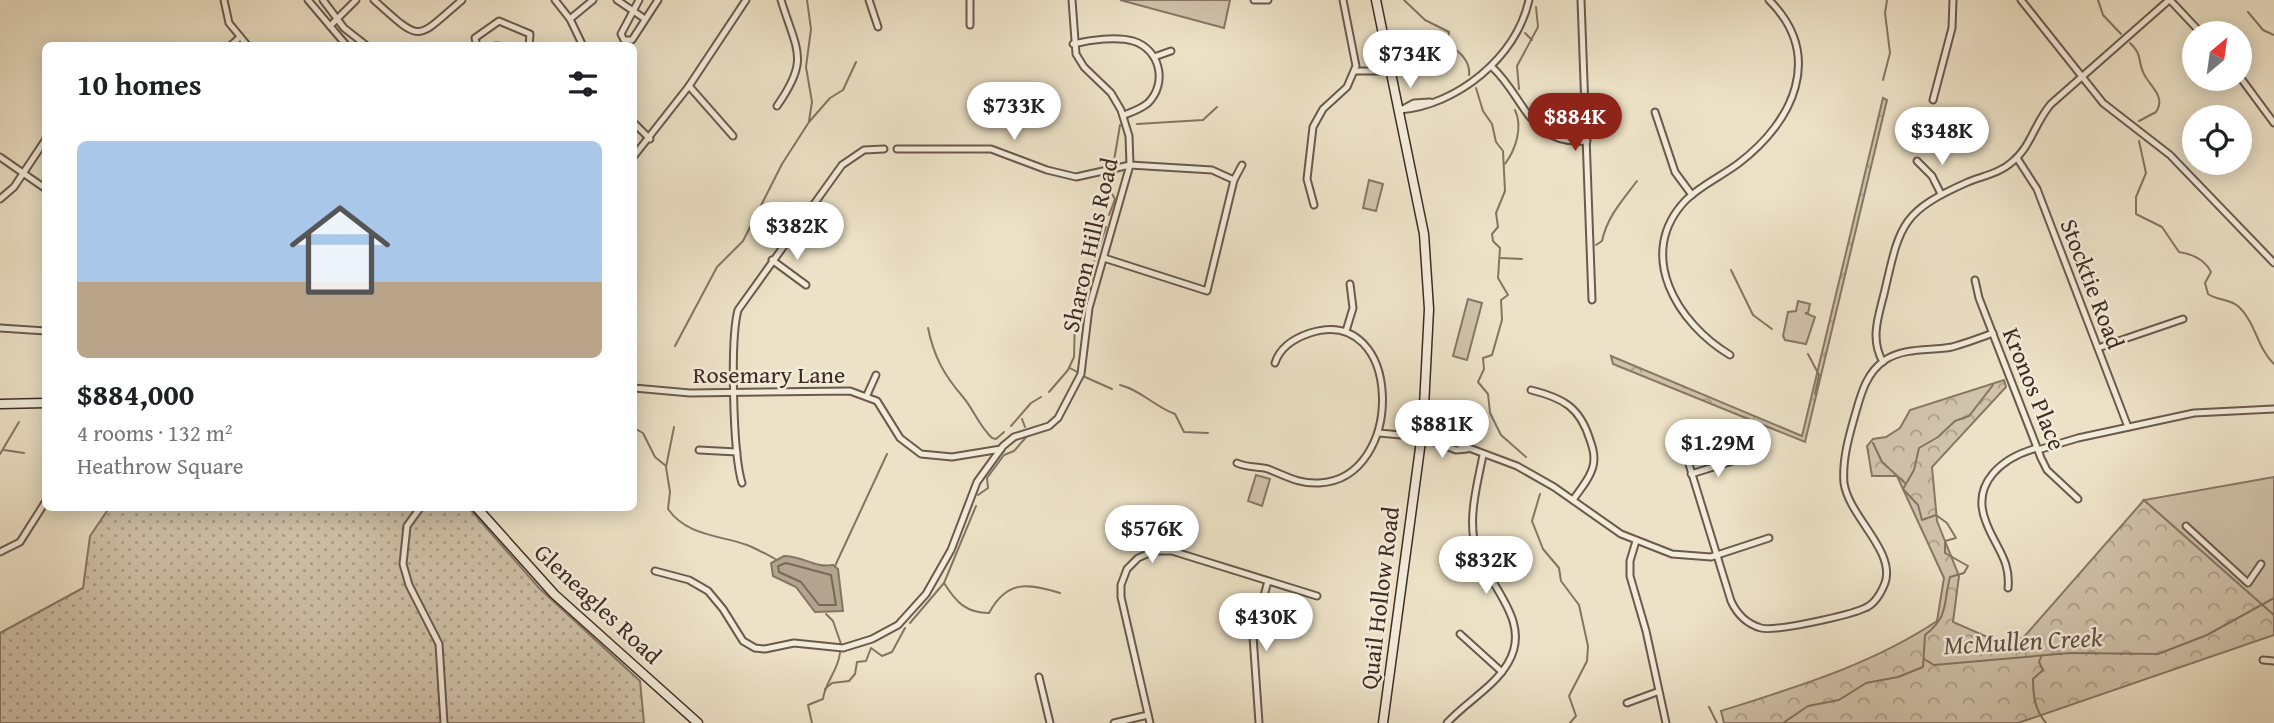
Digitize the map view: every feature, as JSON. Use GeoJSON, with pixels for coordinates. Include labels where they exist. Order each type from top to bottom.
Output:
{"type":"FeatureCollection","features":[{"type":"Feature","properties":{"kind":"main road","name":"Quail Hollow Road"},"geometry":{"type":"LineString","coordinates":[[1376,0],[1424,234],[1428,273],[1429,347],[1421,437],[1383,723]]}},
{"type":"Feature","properties":{"kind":"main road"},"geometry":{"type":"LineString","coordinates":[[0,404],[42,403]]}},
{"type":"Feature","properties":{"kind":"main road","name":"Gleneagles Road"},"geometry":{"type":"LineString","coordinates":[[480,511],[554,594],[698,723]]}},
{"type":"Feature","properties":{"kind":"street"},"geometry":{"type":"LineString","coordinates":[[224,0],[225,17],[244,42]]}},
{"type":"Feature","properties":{"kind":"street"},"geometry":{"type":"LineString","coordinates":[[307,0],[344,42]]}},
{"type":"Feature","properties":{"kind":"street"},"geometry":{"type":"LineString","coordinates":[[323,0],[337,19],[363,42]]}},
{"type":"Feature","properties":{"kind":"street"},"geometry":{"type":"LineString","coordinates":[[330,26],[356,0]]}},
{"type":"Feature","properties":{"kind":"street"},"geometry":{"type":"LineString","coordinates":[[374,0],[403,27],[419,31],[434,26],[462,0]]}},
{"type":"Feature","properties":{"kind":"street"},"geometry":{"type":"LineString","coordinates":[[555,0],[570,19],[581,42]]}},
{"type":"Feature","properties":{"kind":"street"},"geometry":{"type":"LineString","coordinates":[[570,19],[593,0]]}},
{"type":"Feature","properties":{"kind":"street"},"geometry":{"type":"LineString","coordinates":[[617,0],[645,19]]}},
{"type":"Feature","properties":{"kind":"street"},"geometry":{"type":"LineString","coordinates":[[639,0],[621,34],[624,40],[632,40],[658,0]]}},
{"type":"Feature","properties":{"kind":"street"},"geometry":{"type":"LineString","coordinates":[[637,153],[689,86],[746,0]]}},
{"type":"Feature","properties":{"kind":"street"},"geometry":{"type":"LineString","coordinates":[[777,106],[795,80],[799,59],[781,0]]}},
{"type":"Feature","properties":{"kind":"street"},"geometry":{"type":"LineString","coordinates":[[869,0],[878,27]]}},
{"type":"Feature","properties":{"kind":"street"},"geometry":{"type":"LineString","coordinates":[[970,0],[970,25]]}},
{"type":"Feature","properties":{"kind":"street","name":"Sharon Hills Road"},"geometry":{"type":"LineString","coordinates":[[655,571],[681,577],[703,588],[719,603],[743,641],[755,648],[765,649],[794,643],[844,648],[872,639],[898,625],[926,594],[951,550],[977,482],[1001,449],[1014,437],[1056,421],[1083,368],[1089,307],[1130,165],[1129,136],[1124,115],[1111,93],[1084,67],[1073,44],[1072,0]]}},
{"type":"Feature","properties":{"kind":"street"},"geometry":{"type":"LineString","coordinates":[[1254,0],[1268,0]]}},
{"type":"Feature","properties":{"kind":"street"},"geometry":{"type":"LineString","coordinates":[[1314,205],[1307,179],[1313,127],[1324,109],[1347,87],[1355,71],[1356,59],[1343,0]]}},
{"type":"Feature","properties":{"kind":"street"},"geometry":{"type":"LineString","coordinates":[[1400,110],[1419,109],[1459,89],[1492,67],[1520,24],[1529,0]]}},
{"type":"Feature","properties":{"kind":"street"},"geometry":{"type":"LineString","coordinates":[[1581,0],[1592,300]]}},
{"type":"Feature","properties":{"kind":"street"},"geometry":{"type":"LineString","coordinates":[[1730,355],[1687,320],[1671,296],[1663,271],[1663,255],[1670,226],[1692,195],[1754,150],[1777,126],[1791,101],[1799,70],[1797,51],[1788,24],[1769,0]]}},
{"type":"Feature","properties":{"kind":"street"},"geometry":{"type":"LineString","coordinates":[[1933,100],[1952,28],[1953,0]]}},
{"type":"Feature","properties":{"kind":"street"},"geometry":{"type":"LineString","coordinates":[[2021,0],[2081,78],[2114,113],[2169,155],[2274,263]]}},
{"type":"Feature","properties":{"kind":"street"},"geometry":{"type":"LineString","coordinates":[[1883,362],[1875,345],[1876,330],[1897,240],[1910,216],[1941,194],[1995,173],[2017,159],[2043,112],[2169,0],[2190,21]]}},
{"type":"Feature","properties":{"kind":"street"},"geometry":{"type":"LineString","coordinates":[[476,42],[475,38],[499,21],[530,34],[529,42]]}},
{"type":"Feature","properties":{"kind":"street"},"geometry":{"type":"LineString","coordinates":[[234,42],[240,37]]}},
{"type":"Feature","properties":{"kind":"street"},"geometry":{"type":"LineString","coordinates":[[1073,44],[1130,40],[1141,44],[1154,57],[1160,77],[1153,97],[1146,105],[1124,115]]}},
{"type":"Feature","properties":{"kind":"street"},"geometry":{"type":"LineString","coordinates":[[1154,57],[1171,51]]}},
{"type":"Feature","properties":{"kind":"street"},"geometry":{"type":"LineString","coordinates":[[1492,67],[1530,119],[1561,139],[1587,141]]}},
{"type":"Feature","properties":{"kind":"street"},"geometry":{"type":"LineString","coordinates":[[1355,71],[1391,71]]}},
{"type":"Feature","properties":{"kind":"street"},"geometry":{"type":"LineString","coordinates":[[689,86],[733,136]]}},
{"type":"Feature","properties":{"kind":"street"},"geometry":{"type":"LineString","coordinates":[[2250,91],[2274,123]]}},
{"type":"Feature","properties":{"kind":"street"},"geometry":{"type":"LineString","coordinates":[[1655,112],[1675,172],[1692,195]]}},
{"type":"Feature","properties":{"kind":"street"},"geometry":{"type":"LineString","coordinates":[[637,126],[650,139]]}},
{"type":"Feature","properties":{"kind":"street"},"geometry":{"type":"LineString","coordinates":[[0,200],[23,175],[42,145]]}},
{"type":"Feature","properties":{"kind":"street"},"geometry":{"type":"LineString","coordinates":[[742,484],[737,452],[735,321],[743,300],[846,160],[864,150],[884,149]]}},
{"type":"Feature","properties":{"kind":"street"},"geometry":{"type":"LineString","coordinates":[[897,149],[991,149],[1047,170],[1076,177],[1130,165],[1212,170],[1234,180]]}},
{"type":"Feature","properties":{"kind":"street"},"geometry":{"type":"LineString","coordinates":[[0,157],[42,187]]}},
{"type":"Feature","properties":{"kind":"street","name":"Stocktie Road"},"geometry":{"type":"LineString","coordinates":[[2017,159],[2037,189],[2128,427]]}},
{"type":"Feature","properties":{"kind":"street"},"geometry":{"type":"LineString","coordinates":[[1917,161],[1932,176],[1941,194]]}},
{"type":"Feature","properties":{"kind":"street"},"geometry":{"type":"LineString","coordinates":[[1104,258],[1208,291],[1234,180],[1242,165]]}},
{"type":"Feature","properties":{"kind":"street"},"geometry":{"type":"LineString","coordinates":[[772,260],[806,285]]}},
{"type":"Feature","properties":{"kind":"street","name":"Kronos Place"},"geometry":{"type":"LineString","coordinates":[[1975,280],[2038,449],[2048,470],[2078,499]]}},
{"type":"Feature","properties":{"kind":"street"},"geometry":{"type":"LineString","coordinates":[[1346,331],[1353,308],[1350,284]]}},
{"type":"Feature","properties":{"kind":"street"},"geometry":{"type":"LineString","coordinates":[[2098,348],[2183,319]]}},
{"type":"Feature","properties":{"kind":"street"},"geometry":{"type":"LineString","coordinates":[[0,328],[42,331]]}},
{"type":"Feature","properties":{"kind":"street"},"geometry":{"type":"LineString","coordinates":[[1237,463],[1247,468],[1266,468],[1296,482],[1321,484],[1359,466],[1378,433],[1383,397],[1375,362],[1367,346],[1357,335],[1346,331],[1312,332],[1283,348],[1275,363]]}},
{"type":"Feature","properties":{"kind":"street"},"geometry":{"type":"LineString","coordinates":[[1683,437],[1691,474],[1736,611],[1758,628],[1778,629],[1865,608],[1872,604],[1886,581],[1886,565],[1848,498],[1844,464],[1863,384],[1883,362],[1905,352],[1951,347],[1993,333]]}},
{"type":"Feature","properties":{"kind":"street"},"geometry":{"type":"LineString","coordinates":[[867,395],[876,374]]}},
{"type":"Feature","properties":{"kind":"street","name":"Rosemary Lane"},"geometry":{"type":"LineString","coordinates":[[637,388],[735,392],[846,390],[867,395],[882,407],[900,438],[921,454],[952,457],[1001,449]]}},
{"type":"Feature","properties":{"kind":"street"},"geometry":{"type":"LineString","coordinates":[[1531,390],[1566,401],[1579,412],[1587,428],[1594,449],[1594,464],[1573,500]]}},
{"type":"Feature","properties":{"kind":"street"},"geometry":{"type":"LineString","coordinates":[[2008,588],[2010,573],[2006,559],[1984,519],[1984,494],[1991,474],[2003,461],[2015,454],[2204,412],[2274,409]]}},
{"type":"Feature","properties":{"kind":"street"},"geometry":{"type":"LineString","coordinates":[[1378,433],[1421,437],[1460,451],[1469,449],[1517,466],[1636,541],[1693,557],[1717,554],[1769,538]]}},
{"type":"Feature","properties":{"kind":"street"},"geometry":{"type":"LineString","coordinates":[[699,450],[737,452]]}},
{"type":"Feature","properties":{"kind":"street"},"geometry":{"type":"LineString","coordinates":[[1447,723],[1503,672],[1514,648],[1515,625],[1478,554],[1473,533],[1483,454]]}},
{"type":"Feature","properties":{"kind":"street"},"geometry":{"type":"LineString","coordinates":[[1691,474],[1736,460]]}},
{"type":"Feature","properties":{"kind":"street"},"geometry":{"type":"LineString","coordinates":[[0,552],[20,542],[42,507]]}},
{"type":"Feature","properties":{"kind":"street"},"geometry":{"type":"LineString","coordinates":[[418,511],[407,526],[403,564],[409,585],[439,644],[444,723]]}},
{"type":"Feature","properties":{"kind":"street"},"geometry":{"type":"LineString","coordinates":[[2186,526],[2248,583],[2261,565]]}},
{"type":"Feature","properties":{"kind":"street"},"geometry":{"type":"LineString","coordinates":[[1636,541],[1630,561],[1630,576],[1646,631],[1657,692],[1666,723]]}},
{"type":"Feature","properties":{"kind":"street"},"geometry":{"type":"LineString","coordinates":[[1150,723],[1121,597],[1122,580],[1132,564],[1148,552],[1166,550],[1317,596]]}},
{"type":"Feature","properties":{"kind":"street"},"geometry":{"type":"LineString","coordinates":[[1259,723],[1253,636],[1268,582]]}},
{"type":"Feature","properties":{"kind":"street"},"geometry":{"type":"LineString","coordinates":[[1460,634],[1503,672]]}},
{"type":"Feature","properties":{"kind":"street"},"geometry":{"type":"LineString","coordinates":[[2263,660],[2274,661]]}},
{"type":"Feature","properties":{"kind":"street"},"geometry":{"type":"LineString","coordinates":[[1039,677],[1050,723]]}},
{"type":"Feature","properties":{"kind":"street"},"geometry":{"type":"LineString","coordinates":[[1627,703],[1657,692]]}},
{"type":"Feature","properties":{"kind":"street"},"geometry":{"type":"LineString","coordinates":[[1114,723],[1149,715]]}},
{"type":"Feature","properties":{"kind":"green space"},"geometry":{"type":"Polygon","coordinates":[[[1120,0],[1230,0],[1224,28],[1120,0]]]}},
{"type":"Feature","properties":{"kind":"green space"},"geometry":{"type":"Polygon","coordinates":[[[1883,98],[1887,100],[1805,442],[1613,364],[1611,356],[1802,436],[1883,98]]]}},
{"type":"Feature","properties":{"kind":"green space"},"geometry":{"type":"Polygon","coordinates":[[[1369,180],[1383,184],[1376,211],[1363,208],[1369,180]]]}},
{"type":"Feature","properties":{"kind":"green space"},"geometry":{"type":"Polygon","coordinates":[[[1468,299],[1482,303],[1467,360],[1453,356],[1468,299]]]}},
{"type":"Feature","properties":{"kind":"green space"},"geometry":{"type":"Polygon","coordinates":[[[1798,301],[1810,304],[1808,313],[1805,313],[1815,317],[1806,344],[1785,340],[1783,336],[1788,312],[1796,311],[1798,301]]]}},
{"type":"Feature","properties":{"kind":"green space"},"geometry":{"type":"Polygon","coordinates":[[[2004,380],[2006,387],[1932,467],[1937,521],[1959,576],[1953,622],[1994,640],[2023,638],[2144,500],[2274,615],[2274,635],[2018,723],[1724,723],[1721,711],[1805,684],[1859,662],[1912,637],[1937,621],[1944,578],[1897,476],[1872,476],[1867,446],[1873,439],[1886,437],[1900,428],[1910,410],[2004,380]]]}},
{"type":"Feature","properties":{"kind":"green space"},"geometry":{"type":"Polygon","coordinates":[[[1256,475],[1270,479],[1262,506],[1248,501],[1256,475]]]}},
{"type":"Feature","properties":{"kind":"green space"},"geometry":{"type":"Polygon","coordinates":[[[2274,477],[2274,615],[2144,500],[2274,477]]]}},
{"type":"Feature","properties":{"kind":"green space"},"geometry":{"type":"Polygon","coordinates":[[[107,511],[472,511],[539,588],[640,681],[644,723],[0,723],[0,633],[83,588],[90,536],[107,511]]]}},
{"type":"Feature","properties":{"kind":"water"},"geometry":{"type":"Polygon","coordinates":[[[784,556],[820,565],[833,565],[838,569],[843,611],[815,612],[796,587],[773,576],[771,563],[784,556]]]}},
{"type":"Feature","properties":{"kind":"waterway"},"geometry":{"type":"LineString","coordinates":[[807,0],[811,29],[806,67],[812,102],[809,121]]}},
{"type":"Feature","properties":{"kind":"waterway"},"geometry":{"type":"LineString","coordinates":[[1404,0],[1425,20],[1449,32],[1447,43],[1466,60],[1469,75]]}},
{"type":"Feature","properties":{"kind":"waterway"},"geometry":{"type":"LineString","coordinates":[[1883,80],[1890,53],[1885,13],[1887,0]]}},
{"type":"Feature","properties":{"kind":"waterway"},"geometry":{"type":"LineString","coordinates":[[2098,0],[2103,15],[2121,34]]}},
{"type":"Feature","properties":{"kind":"waterway"},"geometry":{"type":"LineString","coordinates":[[1519,89],[1517,66],[1538,27],[1536,7]]}},
{"type":"Feature","properties":{"kind":"waterway"},"geometry":{"type":"LineString","coordinates":[[2248,12],[2263,30],[2274,35]]}},
{"type":"Feature","properties":{"kind":"waterway"},"geometry":{"type":"LineString","coordinates":[[1525,33],[1532,40]]}},
{"type":"Feature","properties":{"kind":"waterway"},"geometry":{"type":"LineString","coordinates":[[2130,43],[2137,51],[2145,77],[2159,101],[2156,112],[2139,121]]}},
{"type":"Feature","properties":{"kind":"waterway"},"geometry":{"type":"LineString","coordinates":[[675,346],[717,267],[743,241],[782,164],[809,122],[830,98],[843,90],[856,62]]}},
{"type":"Feature","properties":{"kind":"waterway"},"geometry":{"type":"LineString","coordinates":[[1476,88],[1483,111],[1492,124],[1496,142],[1503,151],[1505,191],[1496,213],[1498,227],[1492,234],[1493,241],[1500,248],[1498,278],[1508,295],[1501,300],[1502,320],[1492,355],[1483,358],[1484,369],[1478,382],[1488,394],[1490,413],[1501,435],[1526,457]]}},
{"type":"Feature","properties":{"kind":"waterway"},"geometry":{"type":"LineString","coordinates":[[1137,124],[1203,120],[1217,107]]}},
{"type":"Feature","properties":{"kind":"waterway"},"geometry":{"type":"LineString","coordinates":[[1505,164],[1517,138],[1515,110]]}},
{"type":"Feature","properties":{"kind":"waterway"},"geometry":{"type":"LineString","coordinates":[[1114,161],[1120,125]]}},
{"type":"Feature","properties":{"kind":"waterway"},"geometry":{"type":"LineString","coordinates":[[2139,141],[2146,173],[2136,197],[2136,214],[2162,227],[2179,252],[2193,256],[2205,264],[2211,272],[2205,283],[2208,294],[2232,302],[2245,313],[2264,351],[2274,364]]}},
{"type":"Feature","properties":{"kind":"waterway"},"geometry":{"type":"LineString","coordinates":[[1109,215],[1115,199],[1108,187],[1113,173]]}},
{"type":"Feature","properties":{"kind":"waterway"},"geometry":{"type":"LineString","coordinates":[[1596,245],[1602,241],[1611,217],[1637,181]]}},
{"type":"Feature","properties":{"kind":"waterway"},"geometry":{"type":"LineString","coordinates":[[1049,392],[1068,370],[1074,357],[1075,317],[1106,227]]}},
{"type":"Feature","properties":{"kind":"waterway"},"geometry":{"type":"LineString","coordinates":[[1501,258],[1522,259]]}},
{"type":"Feature","properties":{"kind":"waterway"},"geometry":{"type":"LineString","coordinates":[[1731,270],[1753,315],[1772,329]]}},
{"type":"Feature","properties":{"kind":"waterway"},"geometry":{"type":"LineString","coordinates":[[928,328],[941,365],[984,428],[996,439],[1004,432]]}},
{"type":"Feature","properties":{"kind":"waterway"},"geometry":{"type":"LineString","coordinates":[[1808,354],[1819,375],[1815,394]]}},
{"type":"Feature","properties":{"kind":"waterway"},"geometry":{"type":"LineString","coordinates":[[1070,368],[1077,372]]}},
{"type":"Feature","properties":{"kind":"waterway"},"geometry":{"type":"LineString","coordinates":[[1085,377],[1112,389]]}},
{"type":"Feature","properties":{"kind":"waterway"},"geometry":{"type":"LineString","coordinates":[[1120,385],[1175,414],[1184,432],[1208,433]]}},
{"type":"Feature","properties":{"kind":"waterway"},"geometry":{"type":"LineString","coordinates":[[1783,723],[1808,706],[1839,700],[1866,683],[1898,677],[1923,667],[1925,635],[1942,616],[1950,577],[1964,573],[1968,566],[1945,553],[1945,541],[1956,538],[1947,523],[1936,515],[1922,520],[1918,505],[1903,489],[1914,470],[1919,448],[1938,437],[1955,421],[1969,416],[1993,385]]}},
{"type":"Feature","properties":{"kind":"waterway"},"geometry":{"type":"LineString","coordinates":[[1011,426],[1031,403],[1041,397]]}},
{"type":"Feature","properties":{"kind":"waterway"},"geometry":{"type":"LineString","coordinates":[[1022,419],[1025,427]]}},
{"type":"Feature","properties":{"kind":"waterway"},"geometry":{"type":"LineString","coordinates":[[0,454],[19,422]]}},
{"type":"Feature","properties":{"kind":"waterway"},"geometry":{"type":"LineString","coordinates":[[674,427],[666,467],[670,492],[668,509],[684,525],[694,530],[747,545],[777,560]]}},
{"type":"Feature","properties":{"kind":"waterway"},"geometry":{"type":"LineString","coordinates":[[637,430],[643,433],[655,457],[666,466]]}},
{"type":"Feature","properties":{"kind":"waterway"},"geometry":{"type":"LineString","coordinates":[[978,495],[988,488],[987,478],[1004,455],[1014,451],[1028,435]]}},
{"type":"Feature","properties":{"kind":"waterway"},"geometry":{"type":"LineString","coordinates":[[1873,443],[1882,462],[1905,483]]}},
{"type":"Feature","properties":{"kind":"waterway"},"geometry":{"type":"LineString","coordinates":[[4,450],[24,453]]}},
{"type":"Feature","properties":{"kind":"waterway"},"geometry":{"type":"LineString","coordinates":[[835,566],[887,454]]}},
{"type":"Feature","properties":{"kind":"waterway"},"geometry":{"type":"LineString","coordinates":[[1540,494],[1532,521],[1543,549],[1559,568],[1561,581],[1579,605],[1588,646],[1587,661],[1569,696],[1576,716],[1570,723]]}},
{"type":"Feature","properties":{"kind":"waterway"},"geometry":{"type":"LineString","coordinates":[[910,623],[944,583],[976,506]]}},
{"type":"Feature","properties":{"kind":"waterway"},"geometry":{"type":"LineString","coordinates":[[944,583],[962,605],[974,611],[989,613],[1003,595],[1019,587],[1038,587],[1060,593]]}},
{"type":"Feature","properties":{"kind":"waterway","name":"McMullen Creek"},"geometry":{"type":"LineString","coordinates":[[1924,659],[1934,665],[2070,653],[2158,654],[2207,635],[2274,598]]}},
{"type":"Feature","properties":{"kind":"waterway"},"geometry":{"type":"LineString","coordinates":[[826,614],[833,621],[841,644]]}},
{"type":"Feature","properties":{"kind":"waterway"},"geometry":{"type":"LineString","coordinates":[[825,689],[832,683],[849,681],[855,674],[857,662],[866,661],[871,648],[882,656],[892,652],[905,628]]}},
{"type":"Feature","properties":{"kind":"waterway"},"geometry":{"type":"LineString","coordinates":[[812,723],[808,705],[823,699],[840,653]]}},
{"type":"Feature","properties":{"kind":"waterway"},"geometry":{"type":"LineString","coordinates":[[2041,657],[2039,662],[2043,670],[2033,679],[2033,691],[2037,708],[2046,723]]}},
{"type":"Feature","properties":{"kind":"waterway"},"geometry":{"type":"LineString","coordinates":[[1709,707],[1717,723]]}}]}
